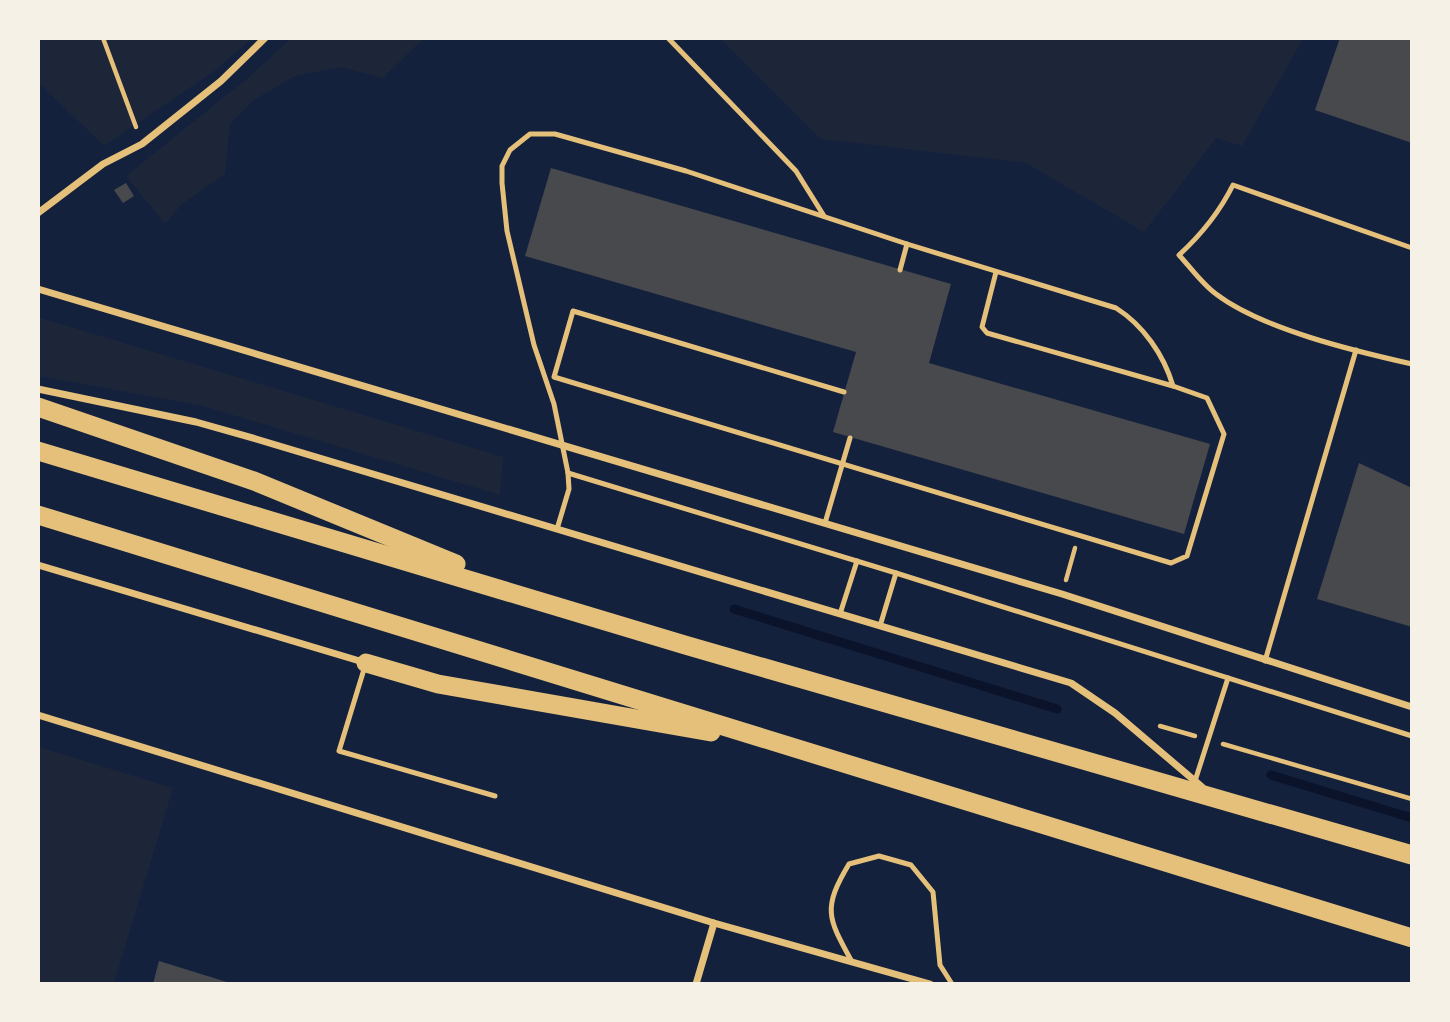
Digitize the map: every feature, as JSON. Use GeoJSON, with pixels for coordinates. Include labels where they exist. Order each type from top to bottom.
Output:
{"type":"FeatureCollection","features":[{"type":"Feature","properties":{"kind":"highway"},"geometry":{"type":"LineString","coordinates":[[38,407],[254,481],[557,606]]}},
{"type":"Feature","properties":{"kind":"highway"},"geometry":{"type":"LineString","coordinates":[[38,451],[557,606],[1412,855]]}},
{"type":"Feature","properties":{"kind":"highway"},"geometry":{"type":"LineString","coordinates":[[38,515],[1412,938]]}},
{"type":"Feature","properties":{"kind":"highway"},"geometry":{"type":"LineString","coordinates":[[366,663],[438,684],[788,746]]}},
{"type":"Feature","properties":{"kind":"street"},"geometry":{"type":"LineString","coordinates":[[38,213],[103,164],[142,144],[221,81],[265,38]]}},
{"type":"Feature","properties":{"kind":"street"},"geometry":{"type":"LineString","coordinates":[[38,289],[1062,594],[1265,662],[1412,707]]}},
{"type":"Feature","properties":{"kind":"street"},"geometry":{"type":"LineString","coordinates":[[38,389],[197,422],[1071,683],[1115,713],[1216,799]]}},
{"type":"Feature","properties":{"kind":"street"},"geometry":{"type":"LineString","coordinates":[[38,565],[366,663]]}},
{"type":"Feature","properties":{"kind":"street"},"geometry":{"type":"LineString","coordinates":[[38,715],[714,923],[930,984]]}},
{"type":"Feature","properties":{"kind":"street"},"geometry":{"type":"LineString","coordinates":[[696,984],[714,923]]}},
{"type":"Feature","properties":{"kind":"lane"},"geometry":{"type":"LineString","coordinates":[[668,38],[796,171],[824,216]]}},
{"type":"Feature","properties":{"kind":"lane"},"geometry":{"type":"LineString","coordinates":[[557,528],[569,489],[568,473],[554,404],[534,345],[508,231],[502,174],[502,166],[510,150],[530,134],[555,134],[687,171],[907,244],[1116,308],[1142,328],[1167,370],[1173,386]]}},
{"type":"Feature","properties":{"kind":"lane"},"geometry":{"type":"LineString","coordinates":[[1412,248],[1233,185],[1224,205],[1204,232],[1180,255],[1213,293],[1240,310],[1312,337],[1412,364]]}},
{"type":"Feature","properties":{"kind":"lane"},"geometry":{"type":"LineString","coordinates":[[900,270],[907,244]]}},
{"type":"Feature","properties":{"kind":"lane"},"geometry":{"type":"LineString","coordinates":[[844,392],[573,312],[554,377],[1171,563],[1187,556],[1224,434],[1207,398],[986,333],[982,327],[983,317],[996,272]]}},
{"type":"Feature","properties":{"kind":"lane"},"geometry":{"type":"LineString","coordinates":[[1265,662],[1356,350]]}},
{"type":"Feature","properties":{"kind":"lane"},"geometry":{"type":"LineString","coordinates":[[825,523],[850,438]]}},
{"type":"Feature","properties":{"kind":"lane"},"geometry":{"type":"LineString","coordinates":[[568,473],[896,573],[1412,736]]}},
{"type":"Feature","properties":{"kind":"lane"},"geometry":{"type":"LineString","coordinates":[[840,614],[857,561]]}},
{"type":"Feature","properties":{"kind":"lane"},"geometry":{"type":"LineString","coordinates":[[880,626],[896,573]]}},
{"type":"Feature","properties":{"kind":"lane"},"geometry":{"type":"LineString","coordinates":[[366,663],[339,751],[495,796]]}},
{"type":"Feature","properties":{"kind":"lane"},"geometry":{"type":"LineString","coordinates":[[1195,781],[1228,678]]}},
{"type":"Feature","properties":{"kind":"lane"},"geometry":{"type":"LineString","coordinates":[[852,962],[832,924],[833,891],[849,864],[879,856],[911,865],[933,892],[940,965],[952,984]]}},
{"type":"Feature","properties":{"kind":"path"},"geometry":{"type":"LineString","coordinates":[[103,38],[142,144]]}},
{"type":"Feature","properties":{"kind":"path"},"geometry":{"type":"LineString","coordinates":[[1062,594],[1079,535]]}},
{"type":"Feature","properties":{"kind":"path"},"geometry":{"type":"LineString","coordinates":[[1155,724],[1410,799],[1412,791]]}},
{"type":"Feature","properties":{"kind":"shaded area"},"geometry":{"type":"Polygon","coordinates":[[[38,39],[251,39],[213,72],[104,146],[39,83],[38,39]]]}},
{"type":"Feature","properties":{"kind":"shaded area"},"geometry":{"type":"Polygon","coordinates":[[[290,39],[423,39],[383,78],[341,67],[295,76],[254,100],[230,124],[225,174],[182,204],[165,224],[126,176],[248,78],[290,39]]]}},
{"type":"Feature","properties":{"kind":"shaded area"},"geometry":{"type":"Polygon","coordinates":[[[721,39],[1303,39],[1242,146],[1216,138],[1144,232],[1026,163],[821,139],[721,39]]]}},
{"type":"Feature","properties":{"kind":"shaded area"},"geometry":{"type":"Polygon","coordinates":[[[38,317],[503,457],[500,495],[203,406],[39,376],[38,317]]]}},
{"type":"Feature","properties":{"kind":"shaded area"},"geometry":{"type":"Polygon","coordinates":[[[39,747],[173,788],[114,983],[39,983],[39,747]]]}},
{"type":"Feature","properties":{"kind":"building"},"geometry":{"type":"Polygon","coordinates":[[[1340,38],[1412,38],[1412,143],[1315,110],[1340,38]]]}},
{"type":"Feature","properties":{"kind":"building"},"geometry":{"type":"Polygon","coordinates":[[[551,168],[951,284],[929,363],[1210,444],[1184,534],[833,432],[856,352],[525,256],[551,168]]]}},
{"type":"Feature","properties":{"kind":"building"},"geometry":{"type":"Polygon","coordinates":[[[126,183],[134,196],[123,203],[114,190],[126,183]]]}},
{"type":"Feature","properties":{"kind":"building"},"geometry":{"type":"Polygon","coordinates":[[[1359,463],[1412,488],[1412,627],[1317,599],[1359,463]]]}},
{"type":"Feature","properties":{"kind":"building"},"geometry":{"type":"Polygon","coordinates":[[[159,961],[230,983],[230,984],[153,984],[159,961]]]}},
{"type":"Feature","properties":{"kind":"waterway"},"geometry":{"type":"LineString","coordinates":[[734,609],[1057,709]]}},
{"type":"Feature","properties":{"kind":"waterway"},"geometry":{"type":"LineString","coordinates":[[1271,775],[1412,818]]}}]}
